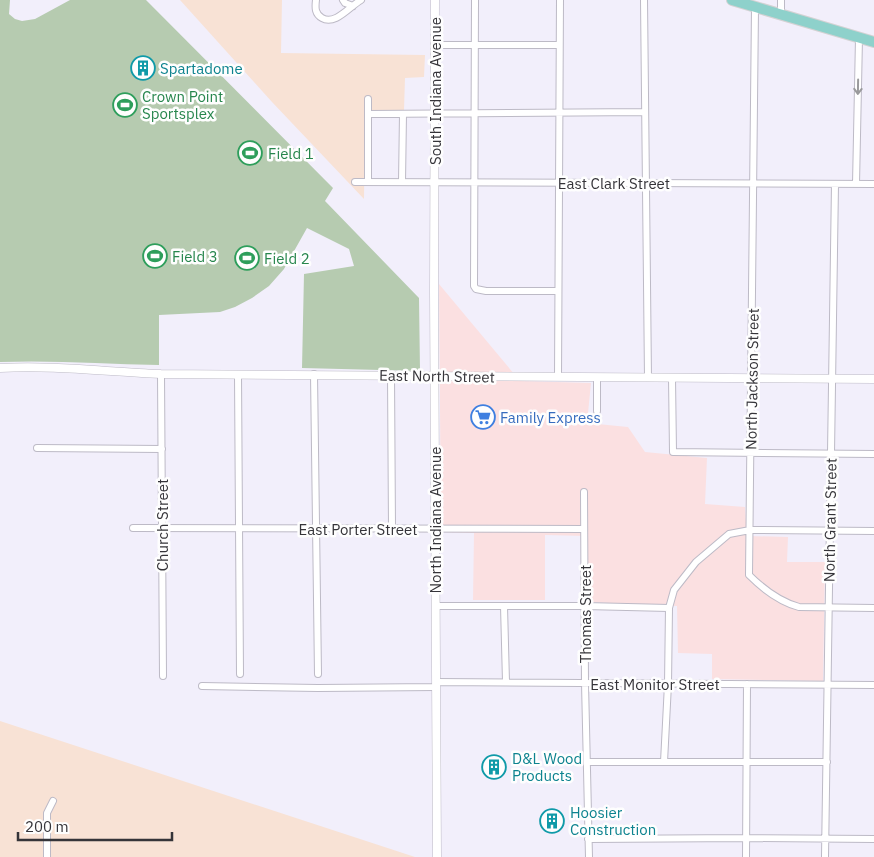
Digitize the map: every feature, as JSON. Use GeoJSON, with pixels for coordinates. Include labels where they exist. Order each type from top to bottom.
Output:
{"type":"FeatureCollection","features":[{"type":"Feature","properties":{"kind":"main road"},"geometry":{"type":"LineString","coordinates":[[732,0],[874,42]]}},
{"type":"Feature","properties":{"kind":"street"},"geometry":{"type":"LineString","coordinates":[[316,0],[316,12],[327,20],[334,19],[360,0]]}},
{"type":"Feature","properties":{"kind":"street"},"geometry":{"type":"LineString","coordinates":[[343,0],[352,6]]}},
{"type":"Feature","properties":{"kind":"street","name":"South Indiana Avenue"},"geometry":{"type":"LineString","coordinates":[[434,182],[435,0]]}},
{"type":"Feature","properties":{"kind":"street"},"geometry":{"type":"LineString","coordinates":[[475,0],[474,286],[476,289],[486,291],[558,292]]}},
{"type":"Feature","properties":{"kind":"street"},"geometry":{"type":"LineString","coordinates":[[558,377],[560,0]]}},
{"type":"Feature","properties":{"kind":"street"},"geometry":{"type":"LineString","coordinates":[[644,0],[648,378]]}},
{"type":"Feature","properties":{"kind":"street"},"geometry":{"type":"LineString","coordinates":[[781,0],[781,15]]}},
{"type":"Feature","properties":{"kind":"street","name":"North Jackson Street"},"geometry":{"type":"LineString","coordinates":[[755,8],[750,575],[760,586],[790,604],[799,607],[829,607]]}},
{"type":"Feature","properties":{"kind":"street"},"geometry":{"type":"LineString","coordinates":[[856,184],[859,38]]}},
{"type":"Feature","properties":{"kind":"street"},"geometry":{"type":"LineString","coordinates":[[435,45],[560,45]]}},
{"type":"Feature","properties":{"kind":"street"},"geometry":{"type":"LineString","coordinates":[[368,99],[368,182]]}},
{"type":"Feature","properties":{"kind":"street"},"geometry":{"type":"LineString","coordinates":[[368,114],[645,112]]}},
{"type":"Feature","properties":{"kind":"street"},"geometry":{"type":"LineString","coordinates":[[402,182],[404,114]]}},
{"type":"Feature","properties":{"kind":"street","name":"East Clark Street"},"geometry":{"type":"LineString","coordinates":[[355,182],[874,184]]}},
{"type":"Feature","properties":{"kind":"street","name":"North Indiana Avenue"},"geometry":{"type":"LineString","coordinates":[[434,182],[437,857]]}},
{"type":"Feature","properties":{"kind":"street","name":"North Grant Street"},"geometry":{"type":"LineString","coordinates":[[825,857],[835,184]]}},
{"type":"Feature","properties":{"kind":"street","name":"East North Street"},"geometry":{"type":"LineString","coordinates":[[0,368],[238,375],[874,379]]}},
{"type":"Feature","properties":{"kind":"street","name":"Church Street"},"geometry":{"type":"LineString","coordinates":[[161,374],[163,676]]}},
{"type":"Feature","properties":{"kind":"street"},"geometry":{"type":"LineString","coordinates":[[314,374],[318,674]]}},
{"type":"Feature","properties":{"kind":"street"},"geometry":{"type":"LineString","coordinates":[[238,375],[240,674]]}},
{"type":"Feature","properties":{"kind":"street"},"geometry":{"type":"LineString","coordinates":[[391,375],[392,528]]}},
{"type":"Feature","properties":{"kind":"street"},"geometry":{"type":"LineString","coordinates":[[597,378],[597,411]]}},
{"type":"Feature","properties":{"kind":"street"},"geometry":{"type":"LineString","coordinates":[[672,378],[673,452],[874,454]]}},
{"type":"Feature","properties":{"kind":"street"},"geometry":{"type":"LineString","coordinates":[[38,448],[162,450]]}},
{"type":"Feature","properties":{"kind":"street","name":"Thomas Street"},"geometry":{"type":"LineString","coordinates":[[584,492],[588,857]]}},
{"type":"Feature","properties":{"kind":"street","name":"East Porter Street"},"geometry":{"type":"LineString","coordinates":[[133,528],[584,528]]}},
{"type":"Feature","properties":{"kind":"street"},"geometry":{"type":"LineString","coordinates":[[664,762],[669,608],[674,590],[696,562],[729,534],[750,530],[874,531]]}},
{"type":"Feature","properties":{"kind":"street"},"geometry":{"type":"LineString","coordinates":[[436,606],[669,608]]}},
{"type":"Feature","properties":{"kind":"street"},"geometry":{"type":"LineString","coordinates":[[504,606],[506,682]]}},
{"type":"Feature","properties":{"kind":"street"},"geometry":{"type":"LineString","coordinates":[[829,607],[874,608]]}},
{"type":"Feature","properties":{"kind":"street","name":"East Monitor Street"},"geometry":{"type":"LineString","coordinates":[[202,686],[318,688],[506,682],[874,685]]}},
{"type":"Feature","properties":{"kind":"street"},"geometry":{"type":"LineString","coordinates":[[746,857],[748,684]]}},
{"type":"Feature","properties":{"kind":"street"},"geometry":{"type":"LineString","coordinates":[[588,762],[826,762]]}},
{"type":"Feature","properties":{"kind":"street"},"geometry":{"type":"LineString","coordinates":[[47,857],[47,814],[53,801]]}},
{"type":"Feature","properties":{"kind":"street"},"geometry":{"type":"LineString","coordinates":[[588,839],[874,839]]}},
{"type":"Feature","properties":{"kind":"shaded area"},"geometry":{"type":"Polygon","coordinates":[[[180,0],[282,0],[281,53],[425,55],[424,77],[405,78],[404,110],[365,110],[364,199],[272,102],[180,0]]]}},
{"type":"Feature","properties":{"kind":"shaded area"},"geometry":{"type":"Polygon","coordinates":[[[439,284],[520,381],[591,383],[587,423],[628,427],[645,452],[707,458],[705,504],[745,507],[747,536],[788,537],[787,562],[825,562],[823,681],[712,679],[712,654],[678,653],[677,606],[587,602],[587,536],[545,535],[545,600],[473,600],[474,533],[441,532],[439,284]]]}},
{"type":"Feature","properties":{"kind":"shaded area"},"geometry":{"type":"Polygon","coordinates":[[[0,721],[415,857],[0,857],[0,721]]]}},
{"type":"Feature","properties":{"kind":"green space","name":"Crown Point Sportsplex"},"geometry":{"type":"Polygon","coordinates":[[[0,0],[10,0],[9,14],[15,19],[22,21],[35,19],[70,0],[146,0],[333,188],[325,201],[419,298],[420,371],[302,368],[304,274],[354,266],[349,249],[307,228],[284,269],[269,286],[252,298],[220,312],[159,315],[159,365],[0,362],[0,0]]]}},
{"type":"Feature","properties":{"kind":"place","name":"Spartadome"},"geometry":{"type":"Point","coordinates":[143,68]}},
{"type":"Feature","properties":{"kind":"place","name":"Crown Point Sportsplex"},"geometry":{"type":"Point","coordinates":[125,105]}},
{"type":"Feature","properties":{"kind":"place","name":"Field 1"},"geometry":{"type":"Point","coordinates":[250,153]}},
{"type":"Feature","properties":{"kind":"place","name":"Field 3"},"geometry":{"type":"Point","coordinates":[155,256]}},
{"type":"Feature","properties":{"kind":"place","name":"Field 2"},"geometry":{"type":"Point","coordinates":[247,258]}},
{"type":"Feature","properties":{"kind":"place","name":"Family Express"},"geometry":{"type":"Point","coordinates":[483,417]}},
{"type":"Feature","properties":{"kind":"place","name":"D&L Wood Products"},"geometry":{"type":"Point","coordinates":[494,767]}},
{"type":"Feature","properties":{"kind":"place","name":"Hoosier Construction"},"geometry":{"type":"Point","coordinates":[552,821]}}]}
